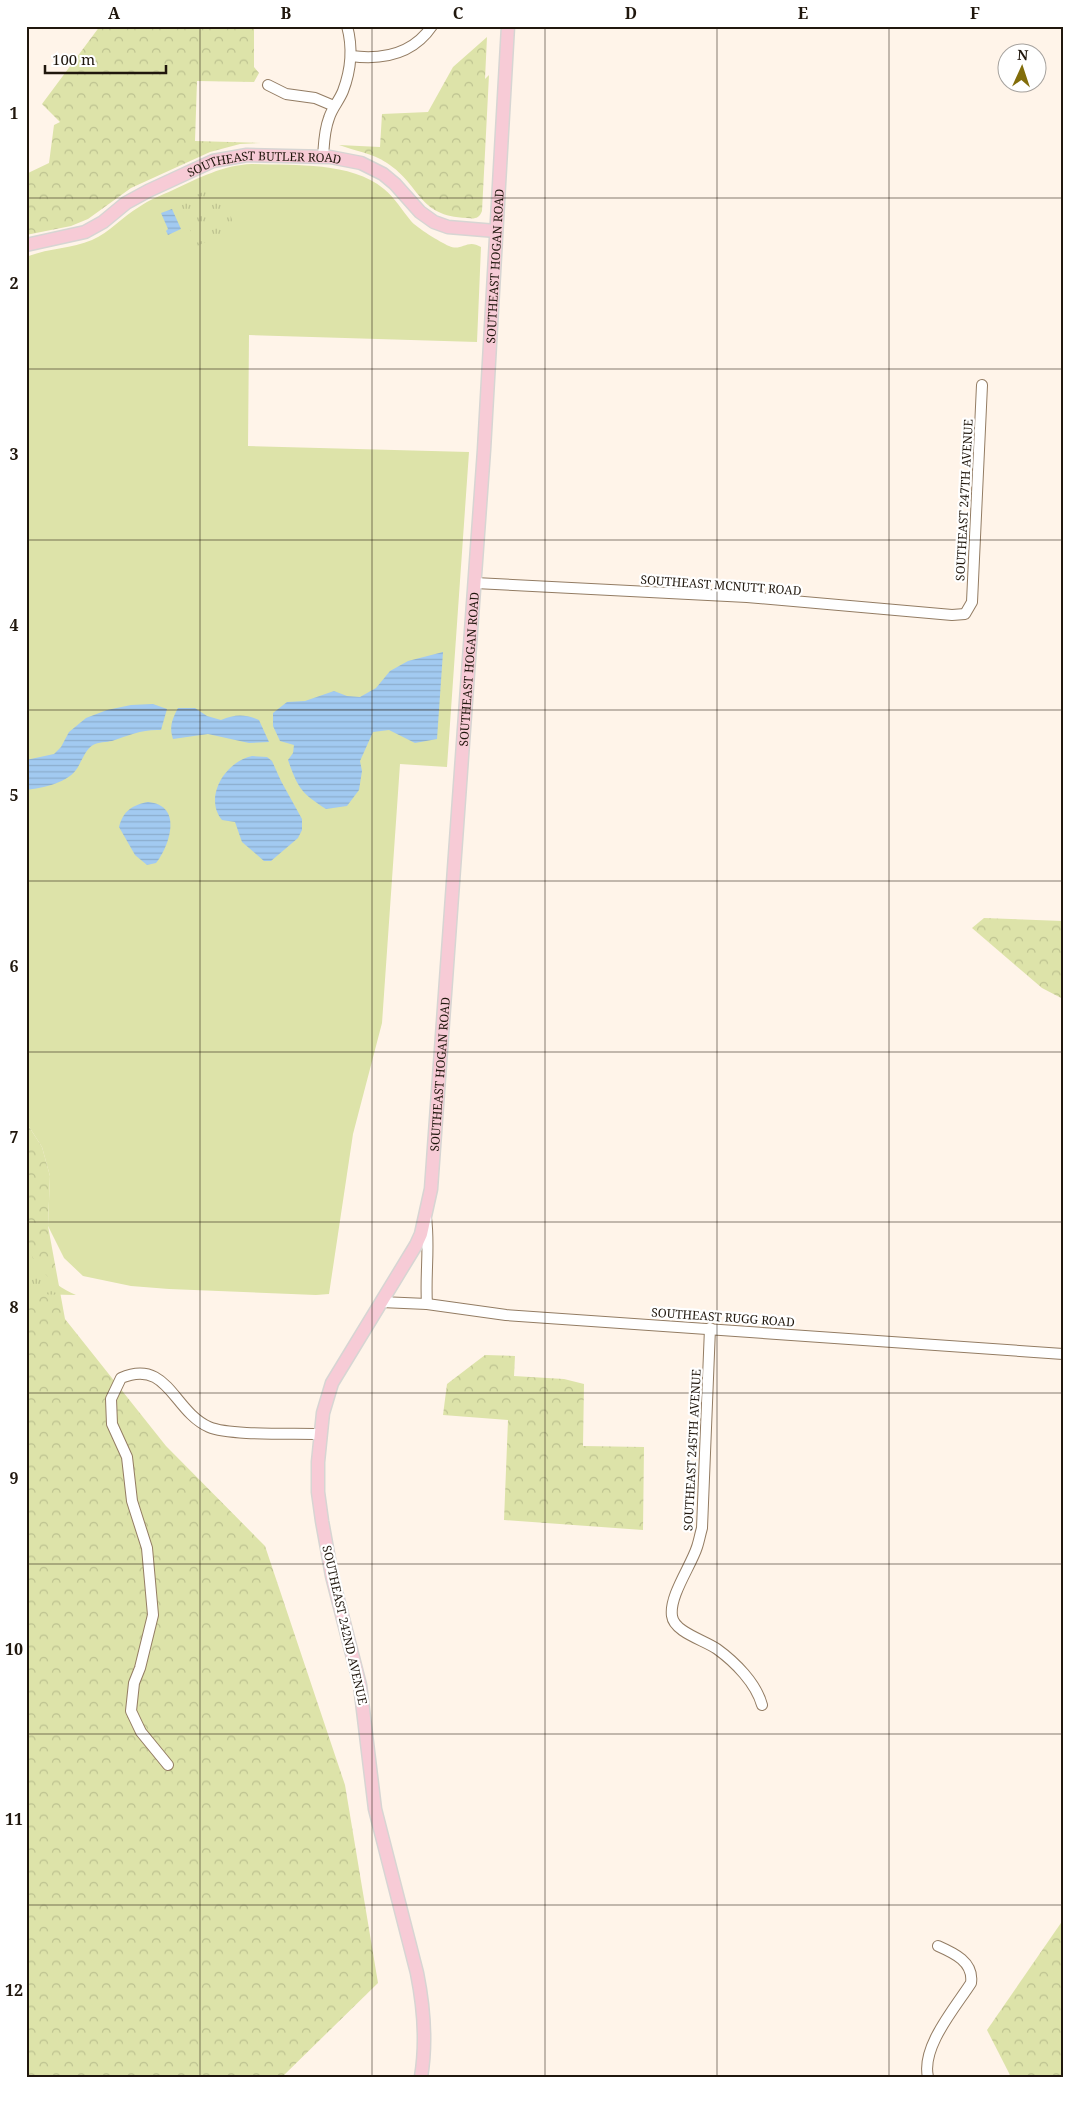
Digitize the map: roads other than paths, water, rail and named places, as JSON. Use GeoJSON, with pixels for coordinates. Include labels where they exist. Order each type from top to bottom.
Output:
{"type":"FeatureCollection","features":[{"type":"Feature","properties":{"kind":"main road","name":"SOUTHEAST HOGAN ROAD"},"geometry":{"type":"LineString","coordinates":[[381,1302],[407,1262],[421,1234],[430,1198],[435,1160],[475,582],[508,26]]}},
{"type":"Feature","properties":{"kind":"main road","name":"SOUTHEAST BUTLER ROAD"},"geometry":{"type":"LineString","coordinates":[[26,245],[85,232],[103,222],[135,197],[218,160],[247,155],[323,157],[353,160],[377,171],[395,184],[420,212],[434,222],[454,228],[496,230]]}},
{"type":"Feature","properties":{"kind":"main road","name":"SOUTHEAST 242ND AVENUE"},"geometry":{"type":"LineString","coordinates":[[381,1302],[332,1383],[319,1434],[318,1492],[326,1549],[360,1685],[375,1809],[422,1999],[425,2038],[421,2077]]}},
{"type":"Feature","properties":{"kind":"street"},"geometry":{"type":"LineString","coordinates":[[323,157],[325,132],[334,106],[343,91],[351,56],[351,44],[347,26]]}},
{"type":"Feature","properties":{"kind":"street"},"geometry":{"type":"LineString","coordinates":[[351,56],[386,57],[401,52],[421,39],[432,26]]}},
{"type":"Feature","properties":{"kind":"street"},"geometry":{"type":"LineString","coordinates":[[268,85],[286,94],[315,98],[334,106]]}},
{"type":"Feature","properties":{"kind":"street","name":"SOUTHEAST 247TH AVENUE"},"geometry":{"type":"LineString","coordinates":[[965,614],[972,602],[982,385]]}},
{"type":"Feature","properties":{"kind":"street","name":"SOUTHEAST MCNUTT ROAD"},"geometry":{"type":"LineString","coordinates":[[475,582],[738,597],[943,614],[965,614]]}},
{"type":"Feature","properties":{"kind":"street"},"geometry":{"type":"LineString","coordinates":[[426,1217],[429,1240],[426,1272],[427,1304]]}},
{"type":"Feature","properties":{"kind":"street","name":"SOUTHEAST RUGG ROAD"},"geometry":{"type":"LineString","coordinates":[[381,1302],[427,1304],[482,1313],[1063,1354]]}},
{"type":"Feature","properties":{"kind":"street","name":"SOUTHEAST 245TH AVENUE"},"geometry":{"type":"LineString","coordinates":[[710,1328],[702,1528],[697,1548],[675,1597],[672,1615],[674,1623],[679,1628],[705,1641],[729,1658],[750,1681],[759,1695],[762,1705]]}},
{"type":"Feature","properties":{"kind":"street"},"geometry":{"type":"LineString","coordinates":[[168,1765],[141,1732],[131,1711],[134,1683],[140,1668],[152,1615],[147,1548],[132,1501],[127,1457],[112,1424],[114,1390],[121,1378],[133,1373],[145,1372],[154,1376],[191,1414],[210,1427],[234,1431],[319,1434]]}},
{"type":"Feature","properties":{"kind":"street"},"geometry":{"type":"LineString","coordinates":[[928,2077],[927,2058],[931,2045],[971,1983],[972,1976],[970,1968],[960,1959],[938,1946]]}},
{"type":"Feature","properties":{"kind":"water"},"geometry":{"type":"Polygon","coordinates":[[[172,209],[181,229],[168,235],[166,231],[168,229],[161,213],[172,209]]]}},
{"type":"Feature","properties":{"kind":"water"},"geometry":{"type":"Polygon","coordinates":[[[443,652],[437,739],[415,743],[389,730],[373,732],[360,761],[362,771],[359,790],[347,806],[326,809],[311,799],[298,784],[288,760],[293,753],[294,745],[280,741],[273,726],[273,713],[287,702],[305,701],[334,691],[347,696],[360,697],[376,688],[390,671],[408,661],[443,652]]]}},
{"type":"Feature","properties":{"kind":"water"},"geometry":{"type":"Polygon","coordinates":[[[153,704],[167,709],[161,730],[142,731],[112,741],[95,744],[88,749],[74,773],[62,781],[26,790],[26,760],[54,754],[61,747],[69,732],[86,718],[107,710],[131,705],[153,704]]]}},
{"type":"Feature","properties":{"kind":"water"},"geometry":{"type":"Polygon","coordinates":[[[178,708],[195,708],[207,716],[221,720],[240,716],[254,718],[259,720],[269,742],[249,743],[208,734],[173,739],[172,724],[178,708]]]}},
{"type":"Feature","properties":{"kind":"water"},"geometry":{"type":"Polygon","coordinates":[[[252,756],[267,757],[272,761],[302,819],[302,830],[298,838],[271,861],[264,861],[242,842],[235,822],[222,820],[217,811],[215,801],[216,791],[226,772],[242,759],[252,756]]]}},
{"type":"Feature","properties":{"kind":"water"},"geometry":{"type":"Polygon","coordinates":[[[148,802],[159,805],[166,810],[170,818],[170,827],[169,837],[161,855],[156,863],[147,865],[135,855],[119,827],[123,817],[129,810],[137,805],[148,802]]]}}]}
